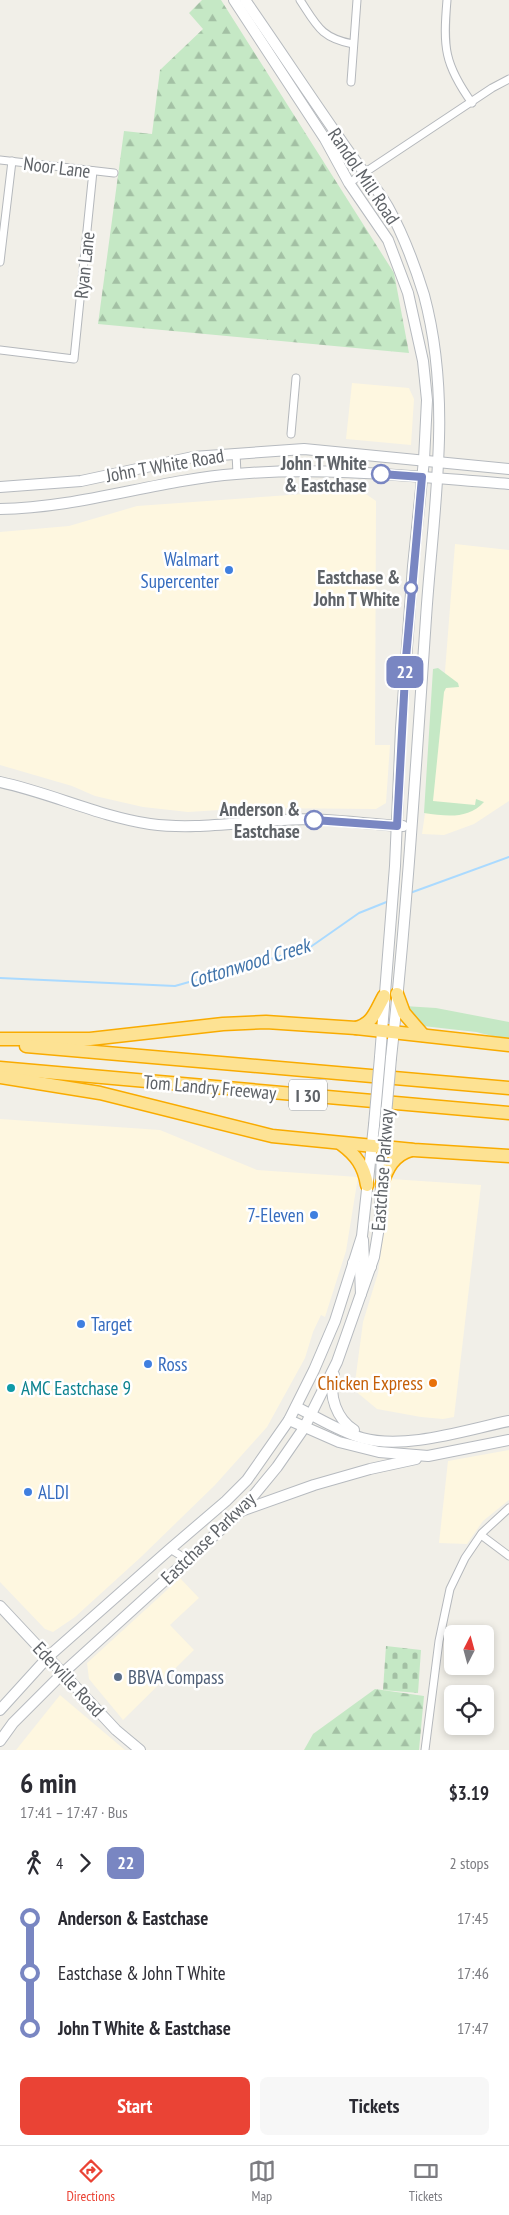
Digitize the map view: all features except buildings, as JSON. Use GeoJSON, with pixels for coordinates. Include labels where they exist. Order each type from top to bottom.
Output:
{"type":"FeatureCollection","features":[{"type":"Feature","properties":{"kind":"highway"},"geometry":{"type":"LineString","coordinates":[[397,994],[404,1014],[423,1035]]}},
{"type":"Feature","properties":{"kind":"highway"},"geometry":{"type":"LineString","coordinates":[[356,1028],[366,1025],[376,1012],[384,996]]}},
{"type":"Feature","properties":{"kind":"highway"},"geometry":{"type":"LineString","coordinates":[[0,1040],[90,1038],[223,1024],[266,1022],[388,1031],[509,1045]]}},
{"type":"Feature","properties":{"kind":"highway","name":"Tom Landry Freeway"},"geometry":{"type":"LineString","coordinates":[[0,1044],[509,1088]]}},
{"type":"Feature","properties":{"kind":"highway","name":"Tom Landry Freeway"},"geometry":{"type":"LineString","coordinates":[[0,1068],[509,1113]]}},
{"type":"Feature","properties":{"kind":"highway"},"geometry":{"type":"LineString","coordinates":[[0,1077],[100,1093],[272,1136],[411,1150],[509,1156]]}},
{"type":"Feature","properties":{"kind":"highway"},"geometry":{"type":"LineString","coordinates":[[341,1144],[360,1161],[365,1172],[367,1184]]}},
{"type":"Feature","properties":{"kind":"highway"},"geometry":{"type":"LineString","coordinates":[[382,1184],[385,1174],[395,1158],[411,1150]]}},
{"type":"Feature","properties":{"kind":"main road","name":"Randol Mill Road"},"geometry":{"type":"LineString","coordinates":[[234,0],[325,139],[350,183],[388,240],[408,293],[423,361],[427,400],[424,460]]}},
{"type":"Feature","properties":{"kind":"main road","name":"Randol Mill Road"},"geometry":{"type":"LineString","coordinates":[[245,0],[387,206],[399,228],[424,296],[439,381],[439,462]]}},
{"type":"Feature","properties":{"kind":"main road","name":"John T White Road"},"geometry":{"type":"LineString","coordinates":[[0,487],[80,481],[193,457],[304,449],[509,469]]}},
{"type":"Feature","properties":{"kind":"main road","name":"Eastchase Parkway"},"geometry":{"type":"LineString","coordinates":[[0,1710],[49,1656],[170,1548],[226,1502],[247,1480],[289,1420],[335,1321],[362,1236],[367,1184],[385,1126],[391,1058],[384,996],[393,890],[406,658],[424,460]]}},
{"type":"Feature","properties":{"kind":"main road","name":"Eastchase Parkway"},"geometry":{"type":"LineString","coordinates":[[0,1741],[13,1723],[64,1672],[240,1512],[277,1467],[304,1428],[338,1362],[362,1297],[378,1234],[382,1184],[374,1125],[380,1057],[397,994],[405,930],[423,659],[439,462]]}},
{"type":"Feature","properties":{"kind":"main road","name":"John T White Road"},"geometry":{"type":"LineString","coordinates":[[0,509],[67,504],[206,477],[306,470],[357,472],[509,484]]}},
{"type":"Feature","properties":{"kind":"main road"},"geometry":{"type":"LineString","coordinates":[[406,658],[423,659]]}},
{"type":"Feature","properties":{"kind":"main road"},"geometry":{"type":"LineString","coordinates":[[0,782],[26,788],[108,815],[149,824],[195,827],[283,820],[412,826]]}},
{"type":"Feature","properties":{"kind":"main road"},"geometry":{"type":"LineString","coordinates":[[362,1236],[364,1261],[371,1267]]}},
{"type":"Feature","properties":{"kind":"main road"},"geometry":{"type":"LineString","coordinates":[[352,1263],[360,1268],[359,1288],[362,1297]]}},
{"type":"Feature","properties":{"kind":"main road"},"geometry":{"type":"LineString","coordinates":[[338,1362],[332,1383],[334,1405],[345,1424],[368,1439]]}},
{"type":"Feature","properties":{"kind":"main road"},"geometry":{"type":"LineString","coordinates":[[296,1407],[325,1423],[368,1439],[408,1440],[509,1421]]}},
{"type":"Feature","properties":{"kind":"main road"},"geometry":{"type":"LineString","coordinates":[[289,1420],[304,1428],[361,1449],[428,1456]]}},
{"type":"Feature","properties":{"kind":"main road"},"geometry":{"type":"LineString","coordinates":[[240,1512],[323,1482],[370,1469],[509,1440]]}},
{"type":"Feature","properties":{"kind":"main road","name":"Ederville Road"},"geometry":{"type":"LineString","coordinates":[[0,1606],[64,1672],[116,1730],[140,1750]]}},
{"type":"Feature","properties":{"kind":"street"},"geometry":{"type":"LineString","coordinates":[[300,0],[324,34],[335,41],[353,44]]}},
{"type":"Feature","properties":{"kind":"street"},"geometry":{"type":"LineString","coordinates":[[351,82],[358,0]]}},
{"type":"Feature","properties":{"kind":"street"},"geometry":{"type":"LineString","coordinates":[[448,0],[444,35],[449,65],[457,83],[472,103]]}},
{"type":"Feature","properties":{"kind":"street"},"geometry":{"type":"LineString","coordinates":[[350,183],[492,88],[509,79]]}},
{"type":"Feature","properties":{"kind":"street","name":"Noor Lane"},"geometry":{"type":"LineString","coordinates":[[0,160],[114,174]]}},
{"type":"Feature","properties":{"kind":"street"},"geometry":{"type":"LineString","coordinates":[[0,262],[12,161]]}},
{"type":"Feature","properties":{"kind":"street","name":"Ryan Lane"},"geometry":{"type":"LineString","coordinates":[[0,350],[74,359],[93,171]]}},
{"type":"Feature","properties":{"kind":"street"},"geometry":{"type":"LineString","coordinates":[[291,434],[296,378]]}},
{"type":"Feature","properties":{"kind":"street"},"geometry":{"type":"LineString","coordinates":[[236,453],[238,474]]}},
{"type":"Feature","properties":{"kind":"street"},"geometry":{"type":"LineString","coordinates":[[425,1750],[435,1665],[447,1598],[456,1573],[480,1535],[509,1508]]}},
{"type":"Feature","properties":{"kind":"street"},"geometry":{"type":"LineString","coordinates":[[480,1535],[509,1556]]}},
{"type":"Feature","properties":{"kind":"street"},"geometry":{"type":"LineString","coordinates":[[170,1548],[188,1560]]}},
{"type":"Feature","properties":{"kind":"shaded area"},"geometry":{"type":"Polygon","coordinates":[[[352,383],[409,388],[414,399],[411,445],[346,439],[352,383]]]}},
{"type":"Feature","properties":{"kind":"shaded area"},"geometry":{"type":"Polygon","coordinates":[[[360,490],[376,501],[375,745],[390,745],[386,803],[376,809],[252,808],[188,812],[143,807],[95,796],[72,786],[0,765],[0,532],[69,526],[137,506],[360,490]]]}},
{"type":"Feature","properties":{"kind":"shaded area"},"geometry":{"type":"Polygon","coordinates":[[[455,544],[509,550],[509,801],[474,824],[444,835],[422,834],[444,684],[455,544]]]}},
{"type":"Feature","properties":{"kind":"shaded area"},"geometry":{"type":"Polygon","coordinates":[[[0,1119],[160,1130],[257,1170],[358,1177],[346,1251],[325,1317],[321,1315],[313,1332],[305,1358],[267,1427],[215,1485],[141,1557],[75,1617],[53,1632],[45,1629],[0,1582],[0,1119]]]}},
{"type":"Feature","properties":{"kind":"shaded area"},"geometry":{"type":"Polygon","coordinates":[[[391,1179],[481,1185],[454,1417],[443,1419],[421,1417],[377,1409],[354,1390],[363,1322],[378,1273],[391,1179]]]}},
{"type":"Feature","properties":{"kind":"shaded area"},"geometry":{"type":"Polygon","coordinates":[[[509,1450],[509,1500],[483,1521],[467,1544],[439,1543],[448,1461],[509,1450]]]}},
{"type":"Feature","properties":{"kind":"shaded area"},"geometry":{"type":"Polygon","coordinates":[[[180,1578],[199,1598],[170,1625],[194,1650],[123,1720],[89,1679],[87,1663],[180,1578]]]}},
{"type":"Feature","properties":{"kind":"shaded area"},"geometry":{"type":"Polygon","coordinates":[[[60,1695],[125,1750],[16,1750],[60,1695]]]}},
{"type":"Feature","properties":{"kind":"green space"},"geometry":{"type":"Polygon","coordinates":[[[202,0],[221,0],[394,273],[409,353],[98,324],[124,131],[152,134],[160,70],[203,29],[189,13],[202,0]]]}},
{"type":"Feature","properties":{"kind":"green space"},"geometry":{"type":"Polygon","coordinates":[[[438,668],[458,683],[459,687],[446,688],[444,692],[433,801],[475,805],[476,799],[484,802],[471,812],[463,814],[440,815],[424,813],[433,669],[438,668]]]}},
{"type":"Feature","properties":{"kind":"green space"},"geometry":{"type":"Polygon","coordinates":[[[404,1006],[436,1008],[509,1022],[509,1040],[476,1032],[423,1026],[404,1006]]]}},
{"type":"Feature","properties":{"kind":"green space"},"geometry":{"type":"Polygon","coordinates":[[[386,1646],[421,1650],[418,1693],[383,1690],[386,1646]]]}},
{"type":"Feature","properties":{"kind":"green space"},"geometry":{"type":"Polygon","coordinates":[[[375,1689],[424,1696],[419,1750],[304,1750],[313,1734],[375,1689]]]}},
{"type":"Feature","properties":{"kind":"waterway","name":"Cottonwood Creek"},"geometry":{"type":"LineString","coordinates":[[410,893],[509,857]]}},
{"type":"Feature","properties":{"kind":"waterway","name":"Cottonwood Creek"},"geometry":{"type":"LineString","coordinates":[[0,978],[175,986],[309,948],[359,913],[389,901]]}},
{"type":"Feature","properties":{"kind":"bus line","name":"22"},"geometry":{"type":"LineString","coordinates":[[314,820],[397,826],[406,658],[422,477],[381,474]]}},
{"type":"Feature","properties":{"kind":"place","name":"John T White & Eastchase"},"geometry":{"type":"Point","coordinates":[381,474]}},
{"type":"Feature","properties":{"kind":"place","name":"Walmart Supercenter"},"geometry":{"type":"Point","coordinates":[229,570]}},
{"type":"Feature","properties":{"kind":"place","name":"Eastchase & John T White"},"geometry":{"type":"Point","coordinates":[411,588]}},
{"type":"Feature","properties":{"kind":"place","name":"Anderson & Eastchase"},"geometry":{"type":"Point","coordinates":[314,820]}},
{"type":"Feature","properties":{"kind":"place","name":"7-Eleven"},"geometry":{"type":"Point","coordinates":[314,1215]}},
{"type":"Feature","properties":{"kind":"place","name":"Target"},"geometry":{"type":"Point","coordinates":[81,1324]}},
{"type":"Feature","properties":{"kind":"place","name":"Ross"},"geometry":{"type":"Point","coordinates":[148,1364]}},
{"type":"Feature","properties":{"kind":"place","name":"Chicken Express"},"geometry":{"type":"Point","coordinates":[433,1383]}},
{"type":"Feature","properties":{"kind":"place","name":"AMC Eastchase 9"},"geometry":{"type":"Point","coordinates":[11,1388]}},
{"type":"Feature","properties":{"kind":"place","name":"ALDI"},"geometry":{"type":"Point","coordinates":[28,1492]}},
{"type":"Feature","properties":{"kind":"place","name":"BBVA Compass"},"geometry":{"type":"Point","coordinates":[118,1677]}}]}
